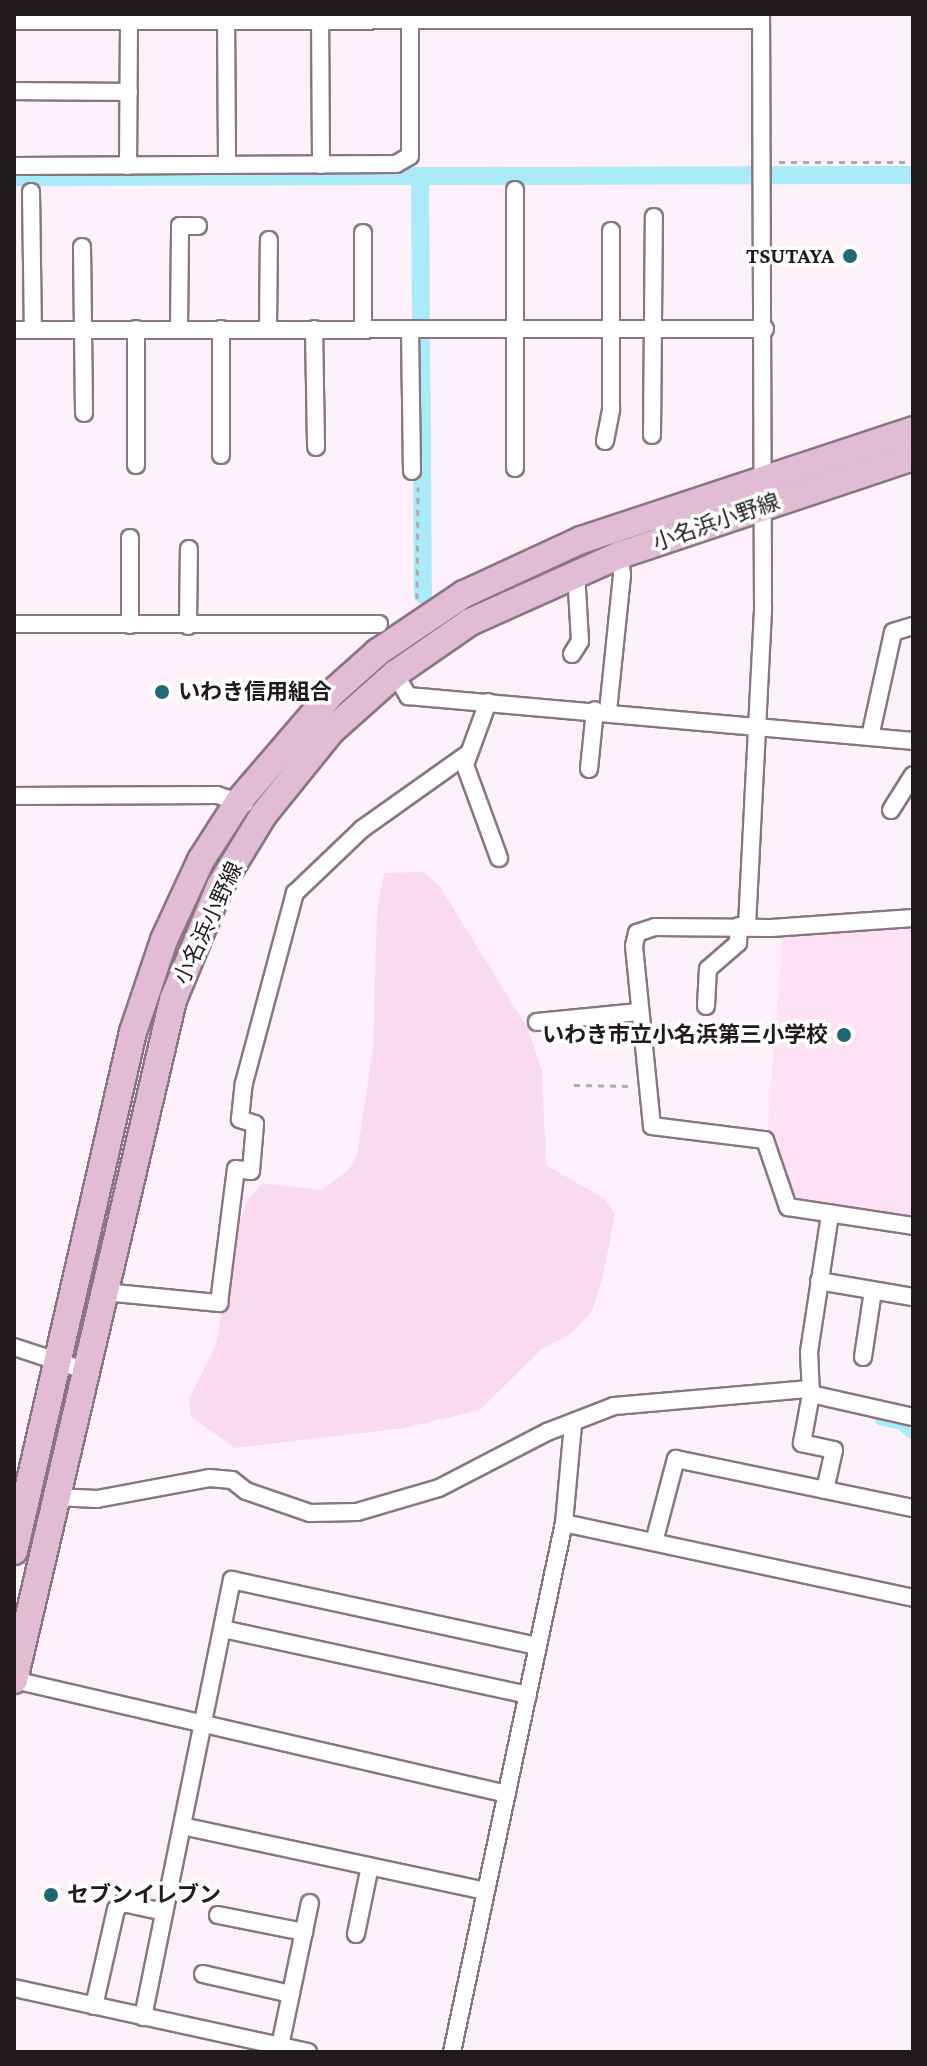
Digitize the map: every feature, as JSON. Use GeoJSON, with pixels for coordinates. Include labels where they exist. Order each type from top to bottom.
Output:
{"type":"FeatureCollection","features":[{"type":"Feature","properties":{"kind":"main road","name":"小名浜小野線"},"geometry":{"type":"LineString","coordinates":[[14,1680],[84,1370],[173,1000],[220,886],[264,814],[331,731],[395,674],[470,622],[576,571],[913,430]]}},
{"type":"Feature","properties":{"kind":"main road","name":"小名浜小野線"},"geometry":{"type":"LineString","coordinates":[[14,1551],[133,1032],[170,927],[201,860],[239,801],[332,693],[378,652],[464,594],[581,540],[913,457]]}},
{"type":"Feature","properties":{"kind":"street"},"geometry":{"type":"LineString","coordinates":[[320,17],[321,165]]}},
{"type":"Feature","properties":{"kind":"street"},"geometry":{"type":"LineString","coordinates":[[17,21],[761,17],[765,329],[761,727],[743,926],[738,943],[708,969],[706,1006]]}},
{"type":"Feature","properties":{"kind":"street"},"geometry":{"type":"LineString","coordinates":[[226,18],[227,165]]}},
{"type":"Feature","properties":{"kind":"street"},"geometry":{"type":"LineString","coordinates":[[14,166],[396,164],[410,156],[416,18]]}},
{"type":"Feature","properties":{"kind":"street"},"geometry":{"type":"LineString","coordinates":[[128,166],[129,21]]}},
{"type":"Feature","properties":{"kind":"street"},"geometry":{"type":"LineString","coordinates":[[14,91],[129,92]]}},
{"type":"Feature","properties":{"kind":"street"},"geometry":{"type":"LineString","coordinates":[[515,190],[515,468]]}},
{"type":"Feature","properties":{"kind":"street"},"geometry":{"type":"LineString","coordinates":[[31,192],[33,330]]}},
{"type":"Feature","properties":{"kind":"street"},"geometry":{"type":"LineString","coordinates":[[652,435],[654,217]]}},
{"type":"Feature","properties":{"kind":"street"},"geometry":{"type":"LineString","coordinates":[[179,329],[180,226],[198,226]]}},
{"type":"Feature","properties":{"kind":"street"},"geometry":{"type":"LineString","coordinates":[[605,441],[611,409],[611,231]]}},
{"type":"Feature","properties":{"kind":"street"},"geometry":{"type":"LineString","coordinates":[[363,233],[363,329]]}},
{"type":"Feature","properties":{"kind":"street"},"geometry":{"type":"LineString","coordinates":[[268,329],[269,240]]}},
{"type":"Feature","properties":{"kind":"street"},"geometry":{"type":"LineString","coordinates":[[82,247],[84,413]]}},
{"type":"Feature","properties":{"kind":"street"},"geometry":{"type":"LineString","coordinates":[[136,329],[136,465]]}},
{"type":"Feature","properties":{"kind":"street"},"geometry":{"type":"LineString","coordinates":[[221,329],[221,455]]}},
{"type":"Feature","properties":{"kind":"street"},"geometry":{"type":"LineString","coordinates":[[314,329],[316,447]]}},
{"type":"Feature","properties":{"kind":"street"},"geometry":{"type":"LineString","coordinates":[[410,329],[412,471]]}},
{"type":"Feature","properties":{"kind":"street"},"geometry":{"type":"LineString","coordinates":[[14,330],[765,329]]}},
{"type":"Feature","properties":{"kind":"street"},"geometry":{"type":"LineString","coordinates":[[130,538],[130,625]]}},
{"type":"Feature","properties":{"kind":"street"},"geometry":{"type":"LineString","coordinates":[[188,626],[189,549]]}},
{"type":"Feature","properties":{"kind":"street"},"geometry":{"type":"LineString","coordinates":[[589,769],[601,711],[620,555]]}},
{"type":"Feature","properties":{"kind":"street"},"geometry":{"type":"LineString","coordinates":[[572,654],[580,641],[581,594],[576,571]]}},
{"type":"Feature","properties":{"kind":"street"},"geometry":{"type":"LineString","coordinates":[[14,624],[379,624]]}},
{"type":"Feature","properties":{"kind":"street"},"geometry":{"type":"LineString","coordinates":[[870,737],[893,632],[913,626]]}},
{"type":"Feature","properties":{"kind":"street"},"geometry":{"type":"LineString","coordinates":[[395,674],[408,696],[913,741]]}},
{"type":"Feature","properties":{"kind":"street"},"geometry":{"type":"LineString","coordinates":[[104,1292],[219,1303],[236,1169],[251,1171],[255,1124],[240,1119],[244,1083],[295,893],[362,829],[466,755],[488,702]]}},
{"type":"Feature","properties":{"kind":"street"},"geometry":{"type":"LineString","coordinates":[[466,755],[499,858]]}},
{"type":"Feature","properties":{"kind":"street"},"geometry":{"type":"LineString","coordinates":[[891,810],[913,775]]}},
{"type":"Feature","properties":{"kind":"street"},"geometry":{"type":"LineString","coordinates":[[14,796],[217,795],[239,801],[264,814]]}},
{"type":"Feature","properties":{"kind":"street"},"geometry":{"type":"LineString","coordinates":[[913,918],[655,927],[637,933],[639,1012],[652,1126],[658,1131],[765,1140],[788,1207],[913,1226]]}},
{"type":"Feature","properties":{"kind":"street"},"geometry":{"type":"LineString","coordinates":[[537,1022],[639,1012]]}},
{"type":"Feature","properties":{"kind":"street"},"geometry":{"type":"LineString","coordinates":[[825,1490],[834,1450],[802,1443],[810,1392],[809,1352],[830,1214]]}},
{"type":"Feature","properties":{"kind":"street"},"geometry":{"type":"LineString","coordinates":[[819,1281],[913,1297]]}},
{"type":"Feature","properties":{"kind":"street"},"geometry":{"type":"LineString","coordinates":[[863,1357],[873,1291]]}},
{"type":"Feature","properties":{"kind":"street"},"geometry":{"type":"LineString","coordinates":[[14,1347],[55,1363],[84,1370]]}},
{"type":"Feature","properties":{"kind":"street"},"geometry":{"type":"LineString","coordinates":[[55,1497],[97,1499],[209,1478],[232,1480],[246,1491],[310,1513],[357,1512],[439,1488],[614,1406],[810,1392],[913,1417]]}},
{"type":"Feature","properties":{"kind":"street"},"geometry":{"type":"LineString","coordinates":[[452,2052],[564,1523],[573,1424]]}},
{"type":"Feature","properties":{"kind":"street"},"geometry":{"type":"LineString","coordinates":[[654,1542],[676,1459],[913,1508]]}},
{"type":"Feature","properties":{"kind":"street"},"geometry":{"type":"LineString","coordinates":[[564,1523],[913,1598]]}},
{"type":"Feature","properties":{"kind":"street"},"geometry":{"type":"LineString","coordinates":[[143,2017],[232,1580],[538,1646]]}},
{"type":"Feature","properties":{"kind":"street"},"geometry":{"type":"LineString","coordinates":[[223,1629],[528,1695]]}},
{"type":"Feature","properties":{"kind":"street"},"geometry":{"type":"LineString","coordinates":[[14,1680],[202,1726],[507,1794]]}},
{"type":"Feature","properties":{"kind":"street"},"geometry":{"type":"LineString","coordinates":[[182,1826],[486,1891]]}},
{"type":"Feature","properties":{"kind":"street"},"geometry":{"type":"LineString","coordinates":[[356,1934],[370,1866]]}},
{"type":"Feature","properties":{"kind":"street"},"geometry":{"type":"LineString","coordinates":[[94,2006],[116,1909],[123,1903],[164,1912]]}},
{"type":"Feature","properties":{"kind":"street"},"geometry":{"type":"LineString","coordinates":[[280,2046],[310,1903]]}},
{"type":"Feature","properties":{"kind":"street"},"geometry":{"type":"LineString","coordinates":[[218,1915],[304,1932]]}},
{"type":"Feature","properties":{"kind":"street"},"geometry":{"type":"LineString","coordinates":[[203,1974],[291,1994]]}},
{"type":"Feature","properties":{"kind":"street"},"geometry":{"type":"LineString","coordinates":[[14,1988],[308,2052]]}},
{"type":"Feature","properties":{"kind":"path"},"geometry":{"type":"LineString","coordinates":[[763,172],[913,162]]}},
{"type":"Feature","properties":{"kind":"path"},"geometry":{"type":"LineString","coordinates":[[412,471],[418,478],[417,603]]}},
{"type":"Feature","properties":{"kind":"path"},"geometry":{"type":"LineString","coordinates":[[574,1085],[648,1086]]}},
{"type":"Feature","properties":{"kind":"shaded area"},"geometry":{"type":"Polygon","coordinates":[[[423,872],[439,885],[528,1029],[542,1071],[546,1165],[605,1199],[615,1214],[603,1276],[592,1311],[571,1334],[542,1349],[480,1410],[404,1428],[235,1448],[191,1417],[189,1399],[216,1344],[237,1228],[247,1201],[262,1183],[322,1190],[348,1170],[357,1155],[373,1048],[377,911],[384,873],[423,872]]]}},
{"type":"Feature","properties":{"kind":"shaded area","name":"いわき市立小名浜第三小学校"},"geometry":{"type":"Polygon","coordinates":[[[913,924],[913,1221],[790,1198],[767,1136],[783,933],[913,924]]]}},
{"type":"Feature","properties":{"kind":"waterway"},"geometry":{"type":"LineString","coordinates":[[14,177],[913,175]]}},
{"type":"Feature","properties":{"kind":"waterway"},"geometry":{"type":"LineString","coordinates":[[420,176],[423,595]]}},
{"type":"Feature","properties":{"kind":"waterway"},"geometry":{"type":"LineString","coordinates":[[883,1417],[902,1421],[913,1430]]}},
{"type":"Feature","properties":{"kind":"place","name":"TSUTAYA"},"geometry":{"type":"Point","coordinates":[850,256]}},
{"type":"Feature","properties":{"kind":"place","name":"いわき信用組合"},"geometry":{"type":"Point","coordinates":[162,692]}},
{"type":"Feature","properties":{"kind":"place","name":"いわき市立小名浜第三小学校"},"geometry":{"type":"Point","coordinates":[844,1035]}},
{"type":"Feature","properties":{"kind":"place","name":"セブンイレブン"},"geometry":{"type":"Point","coordinates":[51,1895]}}]}
